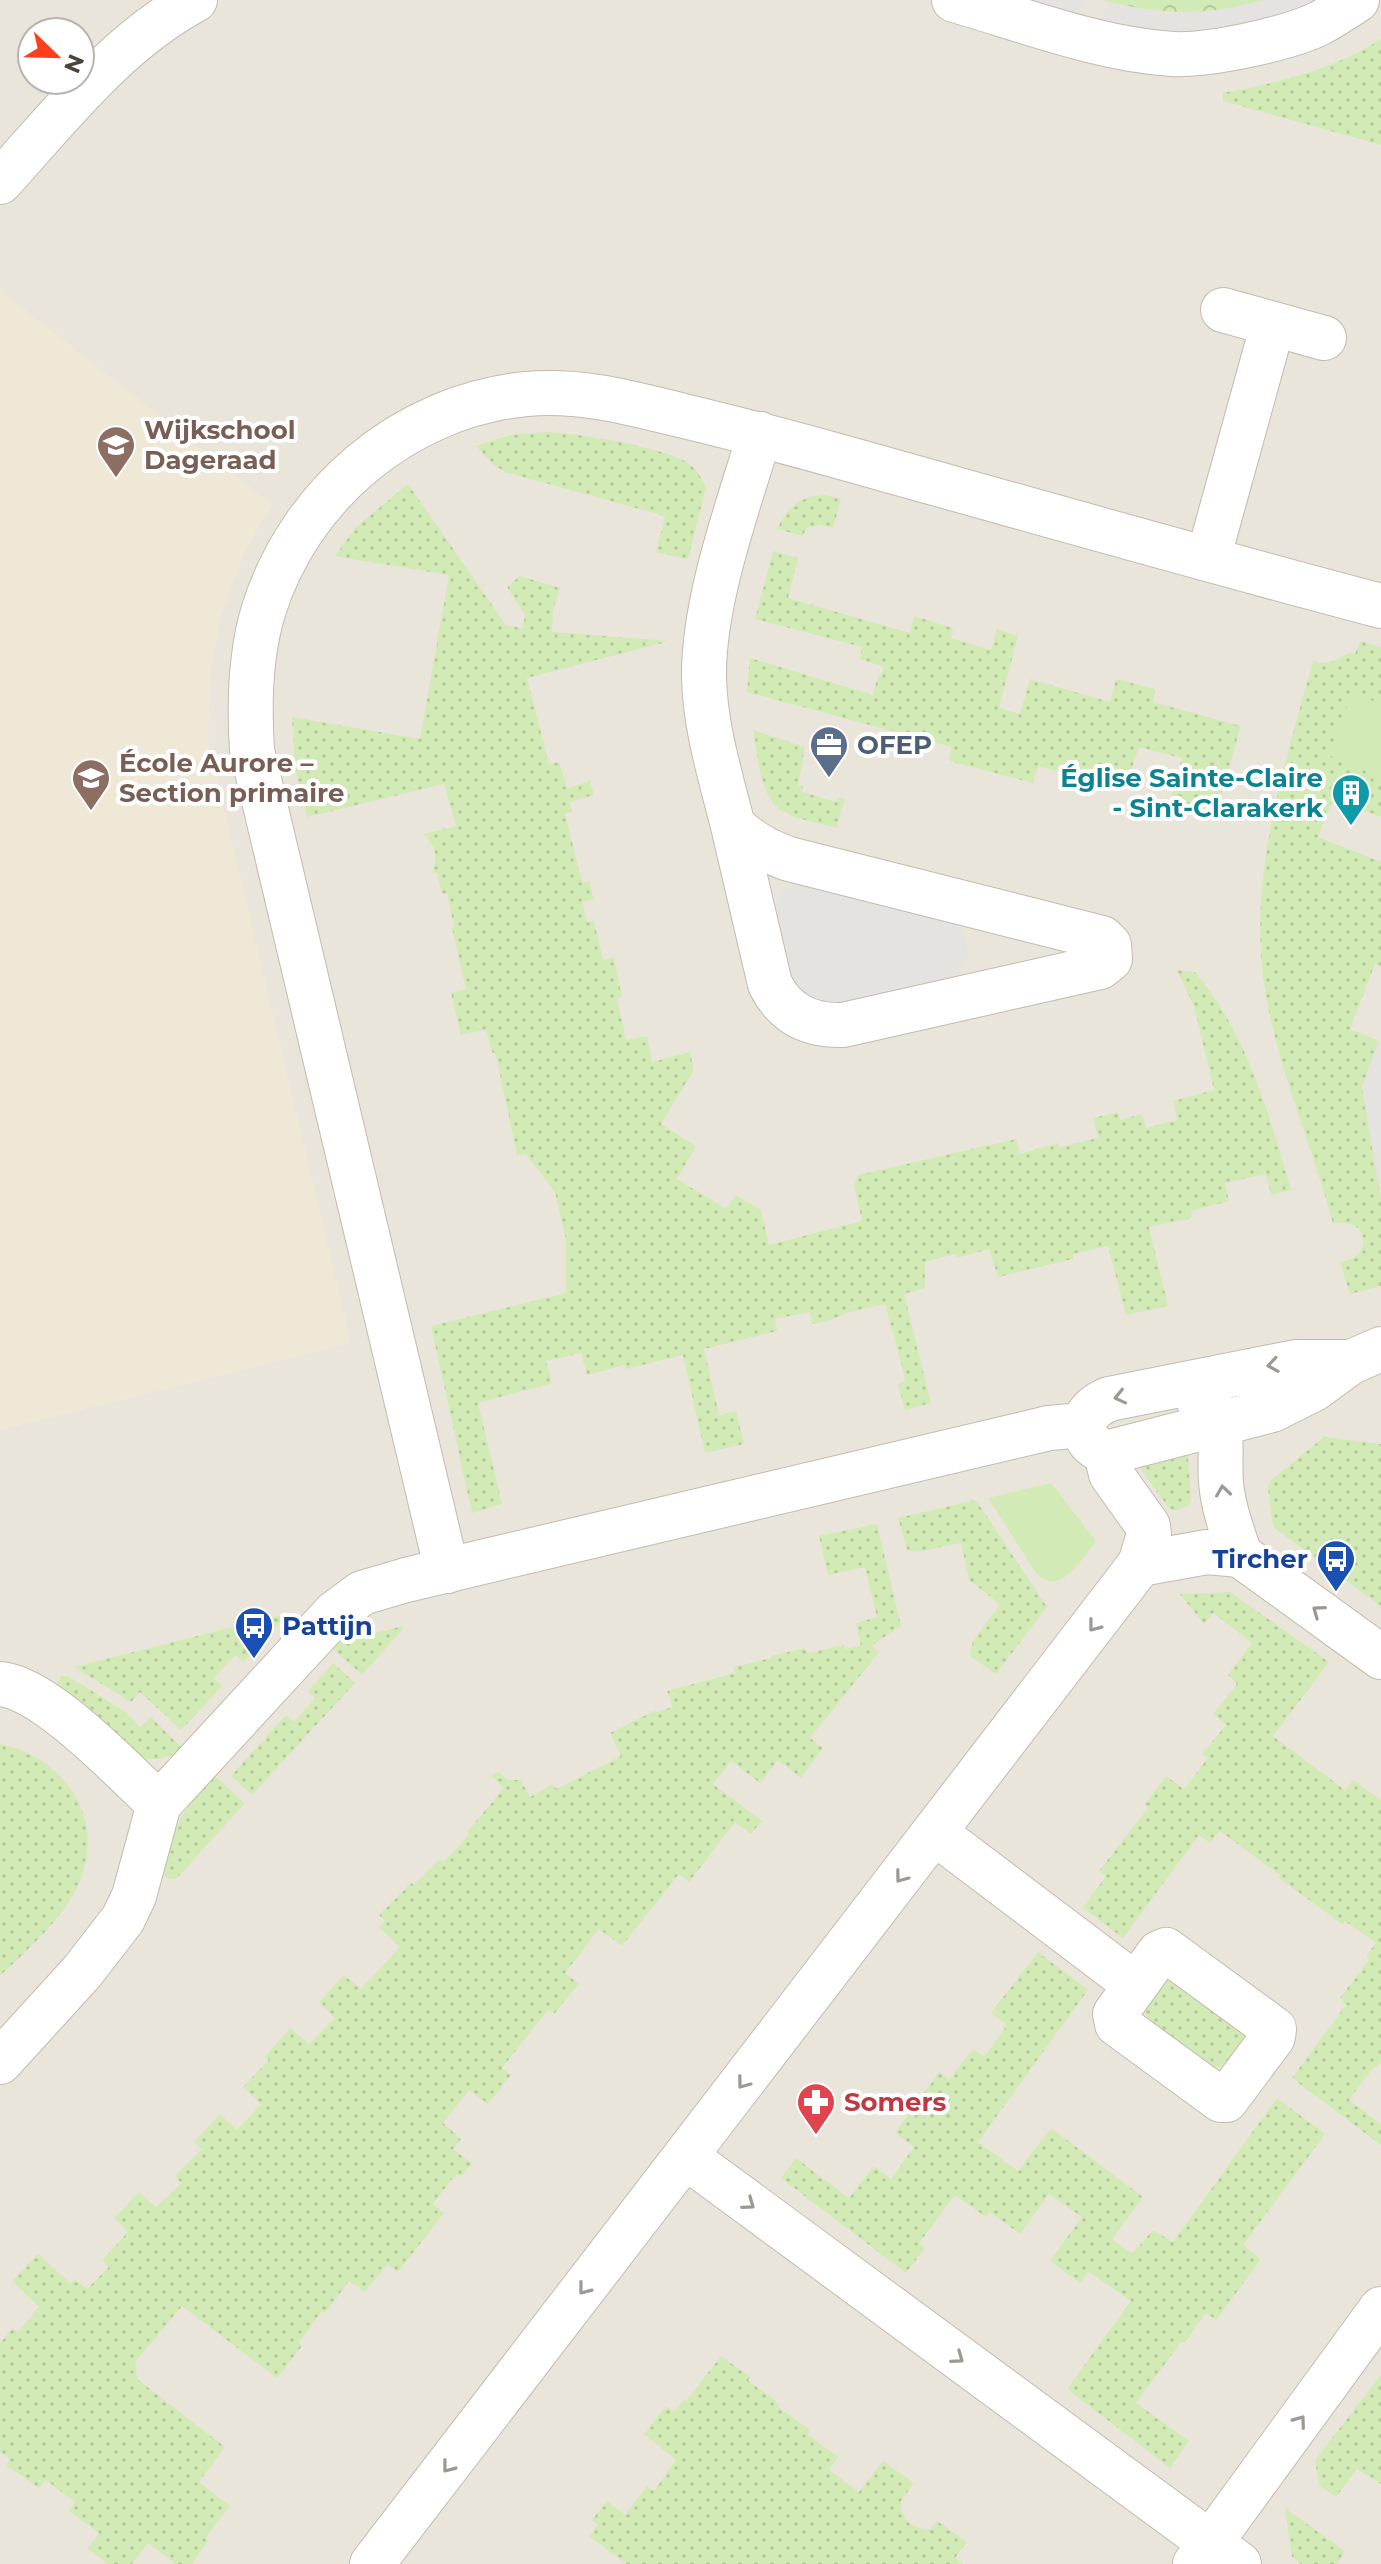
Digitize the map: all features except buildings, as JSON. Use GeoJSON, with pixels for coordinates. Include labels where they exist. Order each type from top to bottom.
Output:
{"type":"FeatureCollection","features":[{"type":"Feature","properties":{"kind":"street"},"geometry":{"type":"LineString","coordinates":[[0,182],[90,84],[138,39],[195,0]]}},
{"type":"Feature","properties":{"kind":"street"},"geometry":{"type":"LineString","coordinates":[[954,0],[1086,38],[1175,54],[1244,46],[1287,34],[1318,24],[1357,0]]}},
{"type":"Feature","properties":{"kind":"street"},"geometry":{"type":"LineString","coordinates":[[1223,310],[1324,338]]}},
{"type":"Feature","properties":{"kind":"street"},"geometry":{"type":"LineString","coordinates":[[1208,559],[1273,324]]}},
{"type":"Feature","properties":{"kind":"street"},"geometry":{"type":"LineString","coordinates":[[447,1571],[252,750],[252,681],[263,613],[290,550],[312,514],[340,483],[371,455],[407,432],[445,414],[525,394],[567,393],[609,397],[760,434],[1381,606]]}},
{"type":"Feature","properties":{"kind":"street"},"geometry":{"type":"LineString","coordinates":[[733,826],[751,842],[789,859],[1102,938],[1111,949],[1110,959],[1100,967],[843,1025],[812,1023],[786,1008],[777,997],[770,984],[710,733],[704,676],[709,624],[721,567],[760,434]]}},
{"type":"Feature","properties":{"kind":"street"},"geometry":{"type":"LineString","coordinates":[[372,2564],[1140,1564],[1149,1534],[1148,1526],[1111,1474],[1094,1439],[1088,1412],[1098,1404],[1169,1387],[1296,1362],[1366,1356]]}},
{"type":"Feature","properties":{"kind":"street"},"geometry":{"type":"LineString","coordinates":[[0,2062],[82,1972],[123,1919],[134,1896],[159,1804],[347,1603],[376,1588],[1049,1428],[1094,1439],[1219,1425],[1272,1410],[1314,1389],[1366,1356]]}},
{"type":"Feature","properties":{"kind":"street"},"geometry":{"type":"LineString","coordinates":[[1169,1387],[1204,1400],[1214,1411],[1219,1425],[1221,1485],[1228,1520],[1240,1555]]}},
{"type":"Feature","properties":{"kind":"street"},"geometry":{"type":"LineString","coordinates":[[1140,1564],[1207,1552],[1240,1555],[1381,1657]]}},
{"type":"Feature","properties":{"kind":"street"},"geometry":{"type":"LineString","coordinates":[[0,1684],[14,1685],[55,1709],[159,1804]]}},
{"type":"Feature","properties":{"kind":"street"},"geometry":{"type":"LineString","coordinates":[[935,1833],[1136,1985]]}},
{"type":"Feature","properties":{"kind":"street"},"geometry":{"type":"LineString","coordinates":[[686,2157],[1215,2557],[1381,2309]]}},
{"type":"Feature","properties":{"kind":"shaded area"},"geometry":{"type":"Polygon","coordinates":[[[0,0],[1381,0],[1381,2564],[0,2564],[0,0]]]}},
{"type":"Feature","properties":{"kind":"shaded area"},"geometry":{"type":"Polygon","coordinates":[[[998,0],[1092,0],[1064,18],[998,0]]]}},
{"type":"Feature","properties":{"kind":"shaded area"},"geometry":{"type":"Polygon","coordinates":[[[1266,0],[1334,0],[1220,36],[1096,27],[1109,2],[1173,13],[1221,10],[1266,0]]]}},
{"type":"Feature","properties":{"kind":"shaded area"},"geometry":{"type":"Polygon","coordinates":[[[0,290],[272,504],[245,551],[220,618],[210,678],[208,741],[351,1343],[0,1430],[0,290]]]}},
{"type":"Feature","properties":{"kind":"shaded area"},"geometry":{"type":"Polygon","coordinates":[[[797,883],[951,922],[964,933],[968,952],[966,961],[948,979],[823,1008],[792,988],[775,919],[776,904],[783,891],[797,883]]]}},
{"type":"Feature","properties":{"kind":"shaded area"},"geometry":{"type":"Polygon","coordinates":[[[1381,1041],[1381,1198],[1362,1087],[1381,1041]]]}},
{"type":"Feature","properties":{"kind":"green space"},"geometry":{"type":"Polygon","coordinates":[[[1101,0],[1266,0],[1222,9],[1183,12],[1144,9],[1101,0]]]}},
{"type":"Feature","properties":{"kind":"green space"},"geometry":{"type":"Polygon","coordinates":[[[1381,39],[1381,145],[1223,101],[1223,93],[1305,74],[1344,59],[1381,39]]]}},
{"type":"Feature","properties":{"kind":"green space"},"geometry":{"type":"Polygon","coordinates":[[[549,432],[642,447],[677,457],[691,465],[706,487],[688,559],[656,552],[665,516],[505,472],[476,446],[510,435],[549,432]]]}},
{"type":"Feature","properties":{"kind":"green space"},"geometry":{"type":"Polygon","coordinates":[[[408,484],[506,625],[523,628],[525,614],[507,587],[520,576],[560,588],[553,611],[552,632],[670,641],[527,678],[549,764],[559,762],[567,788],[590,781],[594,795],[570,802],[572,811],[565,814],[582,882],[589,881],[594,900],[582,902],[587,922],[594,921],[603,960],[614,957],[622,997],[617,998],[626,1040],[647,1036],[652,1062],[691,1052],[693,1071],[661,1124],[696,1146],[677,1179],[726,1209],[736,1195],[761,1210],[769,1245],[862,1221],[854,1185],[858,1175],[1016,1139],[1020,1154],[1058,1143],[1059,1147],[1098,1138],[1093,1118],[1118,1112],[1120,1120],[1142,1114],[1146,1128],[1177,1120],[1173,1101],[1214,1090],[1194,1006],[1177,970],[1195,972],[1229,1021],[1254,1075],[1291,1190],[1271,1195],[1266,1174],[1225,1183],[1229,1201],[1191,1211],[1192,1218],[1149,1227],[1168,1306],[1126,1315],[1108,1246],[1073,1254],[1073,1259],[998,1277],[989,1249],[957,1258],[955,1254],[925,1262],[925,1288],[904,1294],[931,1403],[905,1410],[898,1384],[905,1381],[903,1370],[885,1304],[813,1324],[810,1312],[775,1319],[777,1331],[704,1349],[719,1415],[736,1411],[744,1444],[705,1453],[683,1355],[587,1375],[581,1353],[546,1361],[552,1383],[478,1403],[502,1504],[472,1513],[431,1326],[566,1293],[566,1240],[555,1192],[526,1154],[517,1155],[496,1055],[492,1052],[486,1029],[461,1035],[451,993],[466,989],[447,893],[442,894],[437,872],[432,873],[435,852],[423,834],[456,826],[444,784],[307,817],[295,769],[292,717],[420,739],[449,575],[335,556],[355,528],[408,484]]]}},
{"type":"Feature","properties":{"kind":"green space"},"geometry":{"type":"Polygon","coordinates":[[[825,495],[841,499],[833,528],[820,525],[806,528],[803,536],[777,529],[795,504],[825,495]]]}},
{"type":"Feature","properties":{"kind":"green space"},"geometry":{"type":"Polygon","coordinates":[[[773,551],[798,558],[788,598],[910,633],[914,616],[953,628],[951,638],[991,650],[997,629],[1018,636],[999,708],[1020,714],[1030,679],[1110,702],[1116,679],[1155,689],[1153,702],[1241,726],[1216,813],[1170,801],[1182,758],[1139,747],[1125,789],[1038,766],[1033,783],[949,761],[952,747],[747,692],[750,658],[873,695],[878,675],[884,667],[860,659],[862,647],[755,619],[773,551]]]}},
{"type":"Feature","properties":{"kind":"green space"},"geometry":{"type":"Polygon","coordinates":[[[1360,641],[1381,647],[1381,817],[1333,799],[1318,837],[1381,862],[1381,966],[1375,964],[1350,1029],[1379,1041],[1362,1087],[1381,1198],[1381,1286],[1350,1294],[1340,1262],[1359,1253],[1363,1238],[1354,1225],[1333,1224],[1278,1050],[1265,990],[1261,906],[1271,824],[1313,661],[1328,663],[1349,653],[1355,654],[1360,641]]]}},
{"type":"Feature","properties":{"kind":"green space"},"geometry":{"type":"Polygon","coordinates":[[[1353,693],[1381,704],[1381,776],[1328,755],[1353,693]]]}},
{"type":"Feature","properties":{"kind":"green space"},"geometry":{"type":"Polygon","coordinates":[[[753,730],[805,747],[798,785],[803,786],[802,792],[837,802],[839,797],[845,799],[836,828],[795,817],[774,804],[764,785],[753,730]]]}},
{"type":"Feature","properties":{"kind":"green space"},"geometry":{"type":"Polygon","coordinates":[[[1324,1437],[1381,1444],[1381,1606],[1273,1527],[1268,1488],[1270,1481],[1324,1437]]]}},
{"type":"Feature","properties":{"kind":"green space"},"geometry":{"type":"Polygon","coordinates":[[[1184,1452],[1188,1456],[1191,1499],[1188,1506],[1176,1511],[1169,1508],[1139,1467],[1140,1464],[1184,1452]]]}},
{"type":"Feature","properties":{"kind":"green space"},"geometry":{"type":"Polygon","coordinates":[[[1051,1483],[1096,1541],[1069,1574],[1053,1582],[1036,1573],[988,1498],[1051,1483]]]}},
{"type":"Feature","properties":{"kind":"green space"},"geometry":{"type":"Polygon","coordinates":[[[976,1500],[1047,1607],[996,1674],[970,1656],[973,1641],[1000,1604],[969,1580],[961,1543],[916,1552],[907,1550],[898,1518],[976,1500]]]}},
{"type":"Feature","properties":{"kind":"green space"},"geometry":{"type":"Polygon","coordinates":[[[877,1524],[901,1626],[871,1646],[879,1652],[810,1738],[823,1748],[801,1778],[778,1760],[760,1783],[731,1761],[713,1784],[762,1821],[751,1834],[735,1822],[689,1882],[679,1874],[622,1946],[599,1929],[565,1973],[579,1984],[554,2014],[548,2010],[502,2068],[511,2075],[488,2104],[469,2090],[443,2123],[461,2139],[453,2149],[472,2163],[461,2177],[456,2174],[433,2204],[444,2213],[398,2272],[387,2264],[365,2292],[349,2281],[325,2313],[322,2311],[299,2342],[302,2346],[277,2378],[182,2306],[135,2362],[137,2379],[225,2447],[199,2482],[230,2506],[205,2538],[208,2541],[192,2564],[176,2564],[148,2543],[132,2564],[108,2564],[88,2549],[99,2533],[69,2511],[75,2502],[46,2480],[39,2488],[6,2465],[10,2459],[0,2452],[0,2343],[13,2328],[18,2332],[39,2307],[12,2281],[38,2254],[70,2283],[75,2279],[87,2289],[109,2267],[102,2261],[128,2232],[114,2218],[139,2192],[156,2207],[181,2183],[175,2176],[202,2149],[194,2142],[220,2114],[237,2130],[261,2104],[243,2087],[269,2060],[265,2057],[290,2028],[309,2044],[335,2018],[319,2002],[344,1975],[361,1989],[400,1947],[379,1928],[385,1921],[379,1915],[440,1859],[444,1862],[469,1835],[467,1832],[504,1788],[491,1776],[499,1771],[507,1780],[521,1780],[530,1797],[553,1784],[556,1789],[621,1756],[610,1733],[656,1710],[673,1707],[667,1691],[735,1673],[734,1667],[805,1648],[808,1653],[844,1645],[845,1649],[861,1646],[856,1623],[877,1617],[865,1567],[828,1575],[819,1536],[877,1524]]]}},
{"type":"Feature","properties":{"kind":"green space"},"geometry":{"type":"Polygon","coordinates":[[[1230,1592],[1329,1662],[1273,1736],[1345,1790],[1353,1780],[1381,1800],[1381,2061],[1349,2100],[1381,2124],[1381,2145],[1292,2078],[1346,2005],[1340,1998],[1369,1960],[1366,1957],[1376,1943],[1345,1921],[1342,1924],[1220,1831],[1210,1843],[1199,1835],[1123,1938],[1083,1908],[1106,1876],[1099,1871],[1148,1808],[1145,1804],[1166,1776],[1184,1789],[1208,1758],[1202,1754],[1226,1725],[1213,1714],[1237,1684],[1228,1675],[1252,1643],[1213,1613],[1204,1624],[1180,1594],[1230,1592]]]}},
{"type":"Feature","properties":{"kind":"green space"},"geometry":{"type":"Polygon","coordinates":[[[281,1615],[283,1618],[244,1662],[235,1655],[214,1678],[222,1686],[181,1730],[140,1692],[131,1702],[74,1667],[281,1615]]]}},
{"type":"Feature","properties":{"kind":"green space"},"geometry":{"type":"Polygon","coordinates":[[[403,1626],[362,1675],[330,1646],[348,1628],[364,1636],[403,1626]]]}},
{"type":"Feature","properties":{"kind":"green space"},"geometry":{"type":"Polygon","coordinates":[[[333,1663],[355,1683],[252,1795],[231,1776],[286,1715],[294,1722],[315,1698],[308,1691],[333,1663]]]}},
{"type":"Feature","properties":{"kind":"green space"},"geometry":{"type":"Polygon","coordinates":[[[62,1676],[68,1676],[124,1711],[140,1727],[151,1717],[183,1749],[160,1758],[135,1756],[55,1687],[62,1676]]]}},
{"type":"Feature","properties":{"kind":"green space"},"geometry":{"type":"Polygon","coordinates":[[[0,1744],[44,1762],[61,1777],[74,1794],[88,1836],[79,1883],[64,1909],[0,1976],[0,1744]]]}},
{"type":"Feature","properties":{"kind":"green space"},"geometry":{"type":"Polygon","coordinates":[[[215,1776],[245,1803],[176,1879],[168,1879],[163,1872],[180,1819],[215,1776]]]}},
{"type":"Feature","properties":{"kind":"green space"},"geometry":{"type":"Polygon","coordinates":[[[1038,1952],[1088,1990],[978,2142],[1018,2171],[1051,2128],[1143,2197],[1112,2239],[1132,2254],[1153,2230],[1173,2242],[1277,2098],[1325,2134],[1243,2245],[1261,2259],[1216,2320],[1206,2313],[1136,2403],[1189,2441],[1170,2468],[1067,2389],[1131,2301],[1089,2272],[1080,2283],[1050,2261],[1082,2217],[1049,2194],[1020,2234],[990,2212],[986,2217],[955,2195],[919,2243],[925,2248],[906,2273],[781,2178],[796,2158],[849,2198],[874,2166],[891,2179],[914,2147],[895,2133],[939,2072],[949,2080],[973,2049],[984,2057],[1007,2025],[991,2013],[1038,1952]]]}},
{"type":"Feature","properties":{"kind":"green space"},"geometry":{"type":"Polygon","coordinates":[[[1164,1980],[1180,1980],[1240,2022],[1245,2036],[1225,2065],[1210,2069],[1147,2023],[1145,2007],[1164,1980]]]}},
{"type":"Feature","properties":{"kind":"green space"},"geometry":{"type":"Polygon","coordinates":[[[721,2356],[750,2377],[748,2380],[779,2404],[778,2407],[810,2430],[807,2434],[838,2457],[829,2470],[859,2492],[883,2461],[914,2483],[901,2501],[905,2518],[913,2526],[925,2529],[931,2529],[937,2521],[967,2542],[955,2558],[963,2564],[626,2564],[589,2536],[598,2525],[592,2520],[607,2501],[625,2515],[647,2486],[654,2491],[676,2460],[644,2434],[666,2406],[674,2412],[683,2400],[686,2401],[721,2356]]]}},
{"type":"Feature","properties":{"kind":"green space"},"geometry":{"type":"Polygon","coordinates":[[[1381,2375],[1381,2484],[1357,2469],[1336,2497],[1319,2485],[1315,2460],[1381,2375]]]}},
{"type":"Feature","properties":{"kind":"green space"},"geometry":{"type":"Polygon","coordinates":[[[1285,2508],[1345,2551],[1337,2564],[1301,2564],[1292,2557],[1285,2508]]]}},
{"type":"Feature","properties":{"kind":"place","name":"Wijkschool Dageraad"},"geometry":{"type":"Point","coordinates":[116,479]}},
{"type":"Feature","properties":{"kind":"place","name":"OFEP"},"geometry":{"type":"Point","coordinates":[829,779]}},
{"type":"Feature","properties":{"kind":"place","name":"École Aurore – Section primaire"},"geometry":{"type":"Point","coordinates":[91,812]}},
{"type":"Feature","properties":{"kind":"place","name":"Église Sainte-Claire - Sint-Clarakerk"},"geometry":{"type":"Point","coordinates":[1351,827]}},
{"type":"Feature","properties":{"kind":"place","name":"Tircher"},"geometry":{"type":"Point","coordinates":[1336,1593]}},
{"type":"Feature","properties":{"kind":"place","name":"Pattijn"},"geometry":{"type":"Point","coordinates":[254,1660]}},
{"type":"Feature","properties":{"kind":"place","name":"Somers"},"geometry":{"type":"Point","coordinates":[816,2136]}}]}
